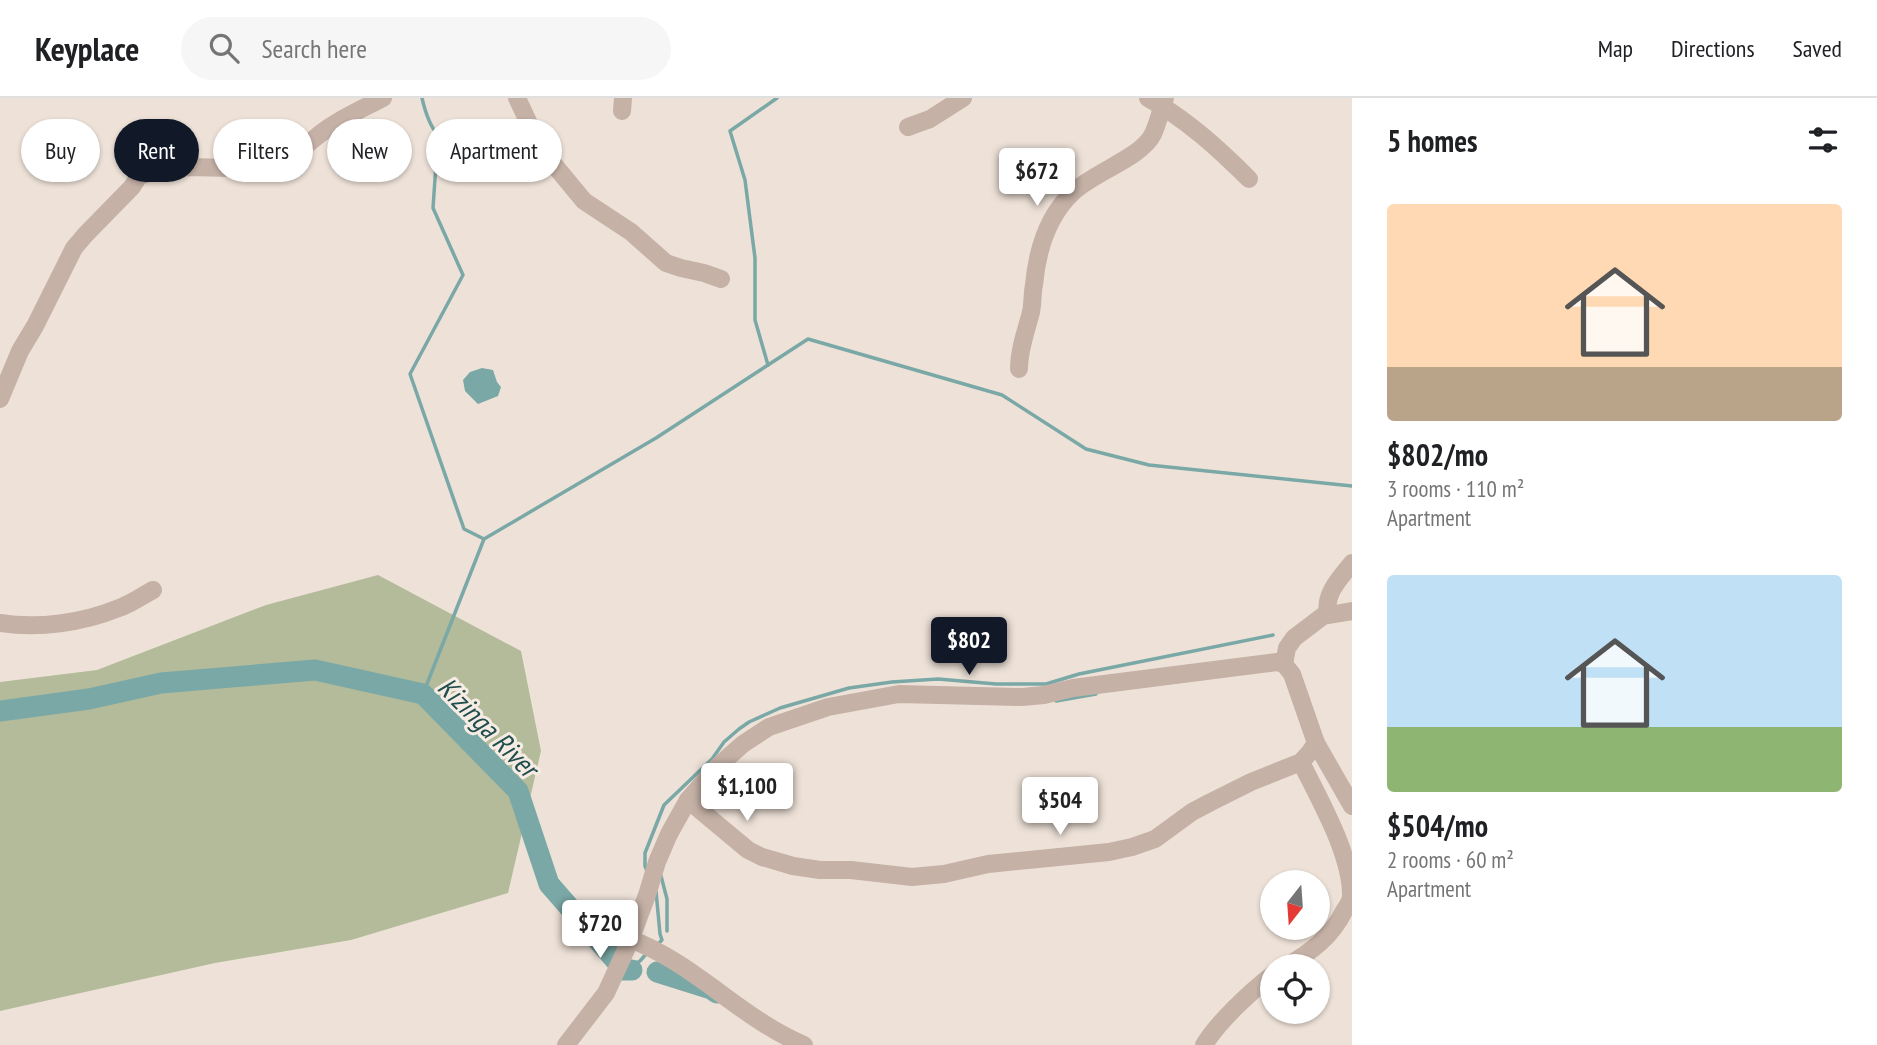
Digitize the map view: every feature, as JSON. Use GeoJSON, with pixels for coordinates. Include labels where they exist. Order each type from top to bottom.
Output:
{"type":"FeatureCollection","features":[{"type":"Feature","properties":{"kind":"street"},"geometry":{"type":"LineString","coordinates":[[0,399],[20,351],[74,248],[132,187],[139,176],[187,167],[275,169],[332,126],[383,98]]}},
{"type":"Feature","properties":{"kind":"street"},"geometry":{"type":"LineString","coordinates":[[517,98],[541,149],[584,201],[631,232],[666,263],[721,279]]}},
{"type":"Feature","properties":{"kind":"street"},"geometry":{"type":"LineString","coordinates":[[908,127],[930,119],[963,98]]}},
{"type":"Feature","properties":{"kind":"street"},"geometry":{"type":"LineString","coordinates":[[1019,369],[1019,355],[1032,309],[1044,236],[1070,195],[1086,181],[1144,146],[1153,135],[1158,101],[1218,148],[1249,179]]}},
{"type":"Feature","properties":{"kind":"street"},"geometry":{"type":"LineString","coordinates":[[1328,614],[1327,606],[1332,589],[1352,563]]}},
{"type":"Feature","properties":{"kind":"street"},"geometry":{"type":"LineString","coordinates":[[0,623],[26,626],[58,624],[88,618],[120,608],[153,590]]}},
{"type":"Feature","properties":{"kind":"street"},"geometry":{"type":"LineString","coordinates":[[1284,664],[1287,648],[1294,638],[1328,614],[1352,611]]}},
{"type":"Feature","properties":{"kind":"street"},"geometry":{"type":"LineString","coordinates":[[566,1045],[606,993],[647,895],[657,862],[688,800],[717,767],[743,744],[769,727],[828,707],[899,694],[1022,697],[1044,695],[1073,688],[1269,662],[1284,664],[1292,674],[1316,743],[1352,806]]}},
{"type":"Feature","properties":{"kind":"street"},"geometry":{"type":"LineString","coordinates":[[688,800],[748,850],[762,857],[820,870],[851,870],[912,877],[944,874],[988,864],[1109,852],[1132,847],[1155,839],[1209,803],[1301,762],[1316,743]]}},
{"type":"Feature","properties":{"kind":"street"},"geometry":{"type":"LineString","coordinates":[[1301,762],[1341,843],[1350,875],[1351,899],[1337,926],[1309,954]]}},
{"type":"Feature","properties":{"kind":"street"},"geometry":{"type":"LineString","coordinates":[[629,941],[653,948],[706,981],[759,1023],[804,1045]]}},
{"type":"Feature","properties":{"kind":"street"},"geometry":{"type":"LineString","coordinates":[[1204,1045],[1210,1034],[1260,985]]}},
{"type":"Feature","properties":{"kind":"green space"},"geometry":{"type":"Polygon","coordinates":[[[378,575],[521,651],[541,751],[508,893],[351,940],[215,963],[0,1011],[0,682],[97,670],[266,605],[378,575]]]}},
{"type":"Feature","properties":{"kind":"water"},"geometry":{"type":"Polygon","coordinates":[[[482,368],[493,370],[501,387],[498,396],[478,404],[465,391],[463,380],[470,372],[482,368]]]}},
{"type":"Feature","properties":{"kind":"waterway"},"geometry":{"type":"LineString","coordinates":[[422,98],[426,113],[438,135],[433,208],[463,275],[410,374],[464,529],[484,539]]}},
{"type":"Feature","properties":{"kind":"waterway"},"geometry":{"type":"LineString","coordinates":[[768,365],[755,320],[755,258],[745,180],[730,131],[777,98]]}},
{"type":"Feature","properties":{"kind":"waterway"},"geometry":{"type":"LineString","coordinates":[[423,694],[484,539],[656,438],[808,339],[1002,395],[1086,449],[1149,465],[1352,486]]}},
{"type":"Feature","properties":{"kind":"waterway"},"geometry":{"type":"LineString","coordinates":[[647,871],[645,853],[664,805],[739,729],[780,708],[849,688],[892,682],[938,679],[996,684],[1046,684],[1079,674],[1273,635]]}},
{"type":"Feature","properties":{"kind":"waterway","name":"Kizinga River"},"geometry":{"type":"LineString","coordinates":[[0,711],[89,699],[161,683],[315,670],[423,694],[518,791],[549,884],[624,970],[632,970]]}},
{"type":"Feature","properties":{"kind":"waterway"},"geometry":{"type":"LineString","coordinates":[[1056,701],[1096,694]]}},
{"type":"Feature","properties":{"kind":"waterway"},"geometry":{"type":"LineString","coordinates":[[661,876],[667,899],[667,931]]}},
{"type":"Feature","properties":{"kind":"waterway"},"geometry":{"type":"LineString","coordinates":[[656,891],[662,940],[658,944]]}},
{"type":"Feature","properties":{"kind":"waterway"},"geometry":{"type":"LineString","coordinates":[[625,969],[640,961],[647,953]]}},
{"type":"Feature","properties":{"kind":"waterway"},"geometry":{"type":"LineString","coordinates":[[657,972],[717,993]]}}]}
